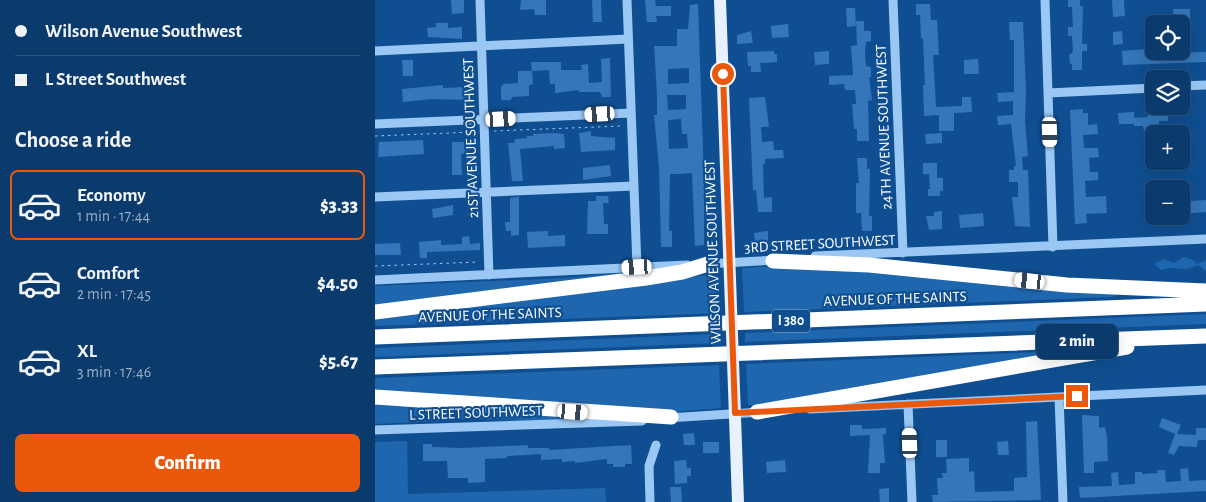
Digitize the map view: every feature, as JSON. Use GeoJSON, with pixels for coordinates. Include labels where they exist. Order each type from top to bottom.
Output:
{"type":"FeatureCollection","features":[{"type":"Feature","properties":{"kind":"highway"},"geometry":{"type":"LineString","coordinates":[[773,261],[869,265],[1067,285],[1206,291]]}},
{"type":"Feature","properties":{"kind":"highway"},"geometry":{"type":"LineString","coordinates":[[375,312],[646,278],[682,272],[708,264]]}},
{"type":"Feature","properties":{"kind":"highway","name":"AVENUE OF THE SAINTS"},"geometry":{"type":"LineString","coordinates":[[375,337],[1206,304]]}},
{"type":"Feature","properties":{"kind":"highway"},"geometry":{"type":"LineString","coordinates":[[757,412],[1190,336]]}},
{"type":"Feature","properties":{"kind":"highway","name":"I 380"},"geometry":{"type":"LineString","coordinates":[[375,367],[1206,336]]}},
{"type":"Feature","properties":{"kind":"highway"},"geometry":{"type":"LineString","coordinates":[[375,397],[476,402],[606,414],[671,417]]}},
{"type":"Feature","properties":{"kind":"main road","name":"WILSON AVENUE SOUTHWEST"},"geometry":{"type":"LineString","coordinates":[[720,0],[738,502]]}},
{"type":"Feature","properties":{"kind":"street","name":"21ST AVENUE SOUTHWEST"},"geometry":{"type":"LineString","coordinates":[[480,0],[489,275]]}},
{"type":"Feature","properties":{"kind":"street"},"geometry":{"type":"LineString","coordinates":[[627,0],[637,267]]}},
{"type":"Feature","properties":{"kind":"street","name":"24TH AVENUE SOUTHWEST"},"geometry":{"type":"LineString","coordinates":[[893,0],[903,253]]}},
{"type":"Feature","properties":{"kind":"street"},"geometry":{"type":"LineString","coordinates":[[1045,0],[1053,247]]}},
{"type":"Feature","properties":{"kind":"street"},"geometry":{"type":"LineString","coordinates":[[375,51],[482,48],[628,39]]}},
{"type":"Feature","properties":{"kind":"street"},"geometry":{"type":"LineString","coordinates":[[1190,86],[1206,85]]}},
{"type":"Feature","properties":{"kind":"street"},"geometry":{"type":"LineString","coordinates":[[1048,93],[1145,88]]}},
{"type":"Feature","properties":{"kind":"street"},"geometry":{"type":"LineString","coordinates":[[375,124],[631,113]]}},
{"type":"Feature","properties":{"kind":"street"},"geometry":{"type":"LineString","coordinates":[[375,198],[634,186]]}},
{"type":"Feature","properties":{"kind":"street","name":"3RD STREET SOUTHWEST"},"geometry":{"type":"LineString","coordinates":[[375,280],[773,261],[813,256],[1206,239]]}},
{"type":"Feature","properties":{"kind":"street","name":"L STREET SOUTHWEST"},"geometry":{"type":"LineString","coordinates":[[375,430],[603,423],[735,413],[1206,390]]}},
{"type":"Feature","properties":{"kind":"street"},"geometry":{"type":"LineString","coordinates":[[1059,397],[1063,502]]}},
{"type":"Feature","properties":{"kind":"street"},"geometry":{"type":"LineString","coordinates":[[908,404],[912,502]]}},
{"type":"Feature","properties":{"kind":"street"},"geometry":{"type":"LineString","coordinates":[[650,502],[649,466],[656,445]]}},
{"type":"Feature","properties":{"kind":"path"},"geometry":{"type":"LineString","coordinates":[[490,131],[631,125]]}},
{"type":"Feature","properties":{"kind":"path"},"geometry":{"type":"LineString","coordinates":[[375,136],[478,132]]}},
{"type":"Feature","properties":{"kind":"path"},"geometry":{"type":"LineString","coordinates":[[375,266],[489,261]]}},
{"type":"Feature","properties":{"kind":"shaded area"},"geometry":{"type":"Polygon","coordinates":[[[1184,257],[1193,260],[1197,264],[1206,260],[1206,271],[1198,265],[1190,268],[1161,270],[1154,264],[1164,259],[1174,263],[1184,257]]]}},
{"type":"Feature","properties":{"kind":"shaded area"},"geometry":{"type":"Polygon","coordinates":[[[797,265],[1117,294],[1112,297],[744,312],[742,268],[797,265]]]}},
{"type":"Feature","properties":{"kind":"shaded area"},"geometry":{"type":"Polygon","coordinates":[[[638,271],[375,308],[375,286],[566,278],[638,271]]]}},
{"type":"Feature","properties":{"kind":"shaded area"},"geometry":{"type":"Polygon","coordinates":[[[716,275],[718,313],[375,326],[375,316],[716,275]]]}},
{"type":"Feature","properties":{"kind":"shaded area"},"geometry":{"type":"Polygon","coordinates":[[[1206,314],[1206,324],[745,342],[745,333],[1206,314]]]}},
{"type":"Feature","properties":{"kind":"shaded area"},"geometry":{"type":"Polygon","coordinates":[[[718,334],[719,343],[375,357],[375,348],[718,334]]]}},
{"type":"Feature","properties":{"kind":"shaded area"},"geometry":{"type":"Polygon","coordinates":[[[1064,351],[784,402],[748,405],[746,364],[1064,351]]]}},
{"type":"Feature","properties":{"kind":"shaded area"},"geometry":{"type":"Polygon","coordinates":[[[719,365],[721,408],[672,412],[375,393],[375,378],[719,365]]]}},
{"type":"Feature","properties":{"kind":"shaded area"},"geometry":{"type":"Polygon","coordinates":[[[375,401],[594,417],[570,421],[480,419],[375,424],[375,401]]]}},
{"type":"Feature","properties":{"kind":"shaded area"},"geometry":{"type":"Polygon","coordinates":[[[407,441],[408,494],[605,488],[606,502],[375,502],[375,442],[407,441]]]}},
{"type":"Feature","properties":{"kind":"building"},"geometry":{"type":"Polygon","coordinates":[[[451,0],[464,0],[464,13],[452,14],[451,0]]]}},
{"type":"Feature","properties":{"kind":"building"},"geometry":{"type":"Polygon","coordinates":[[[521,0],[546,0],[546,15],[535,15],[534,9],[520,10],[521,0]]]}},
{"type":"Feature","properties":{"kind":"building"},"geometry":{"type":"Polygon","coordinates":[[[592,0],[601,0],[602,22],[593,22],[592,0]]]}},
{"type":"Feature","properties":{"kind":"building"},"geometry":{"type":"Polygon","coordinates":[[[645,0],[655,0],[656,6],[671,6],[671,16],[656,16],[657,22],[647,22],[645,0]]]}},
{"type":"Feature","properties":{"kind":"building"},"geometry":{"type":"Polygon","coordinates":[[[1068,0],[1080,0],[1080,6],[1083,6],[1082,44],[1087,44],[1087,51],[1082,51],[1082,70],[1072,70],[1072,64],[1070,64],[1069,55],[1073,52],[1072,36],[1068,36],[1068,27],[1073,27],[1072,7],[1068,7],[1068,0]]]}},
{"type":"Feature","properties":{"kind":"building"},"geometry":{"type":"Polygon","coordinates":[[[1112,0],[1124,0],[1125,16],[1113,17],[1112,0]]]}},
{"type":"Feature","properties":{"kind":"building"},"geometry":{"type":"Polygon","coordinates":[[[698,4],[704,180],[704,245],[695,246],[692,173],[670,174],[669,231],[672,231],[672,247],[661,247],[659,167],[654,115],[657,115],[657,95],[654,46],[677,46],[677,29],[688,29],[690,5],[698,4]],[[689,68],[668,69],[668,84],[689,83],[689,68]],[[667,95],[668,110],[686,109],[686,95],[667,95]],[[681,119],[668,120],[669,149],[688,148],[687,134],[682,134],[681,119]]]}},
{"type":"Feature","properties":{"kind":"building"},"geometry":{"type":"Polygon","coordinates":[[[916,4],[930,4],[931,20],[937,20],[939,55],[933,55],[936,107],[962,106],[962,97],[971,97],[972,112],[954,113],[954,131],[939,131],[939,115],[924,116],[923,38],[921,38],[920,15],[916,15],[916,4]]]}},
{"type":"Feature","properties":{"kind":"building"},"geometry":{"type":"Polygon","coordinates":[[[846,8],[855,8],[856,26],[847,27],[846,8]]]}},
{"type":"Feature","properties":{"kind":"building"},"geometry":{"type":"Polygon","coordinates":[[[1173,9],[1190,9],[1190,15],[1173,15],[1173,9]]]}},
{"type":"Feature","properties":{"kind":"building"},"geometry":{"type":"Polygon","coordinates":[[[856,21],[864,21],[864,31],[871,31],[871,41],[866,42],[865,53],[866,66],[871,67],[871,77],[869,77],[872,100],[868,101],[869,141],[857,141],[857,129],[854,129],[852,104],[856,104],[855,90],[845,90],[844,84],[829,85],[829,76],[853,75],[851,46],[857,45],[856,21]]]}},
{"type":"Feature","properties":{"kind":"building"},"geometry":{"type":"Polygon","coordinates":[[[1009,22],[1023,22],[1026,90],[1025,122],[1028,156],[1022,157],[1023,170],[1028,170],[1030,227],[1015,226],[1012,197],[1018,197],[1018,182],[1009,182],[1009,170],[1014,170],[1014,166],[1016,166],[1011,124],[998,125],[997,116],[1013,115],[1013,101],[998,102],[997,93],[1014,92],[1014,40],[1010,40],[1009,22]]]}},
{"type":"Feature","properties":{"kind":"building"},"geometry":{"type":"Polygon","coordinates":[[[436,23],[448,23],[448,28],[462,27],[462,39],[428,37],[427,28],[436,27],[436,23]]]}},
{"type":"Feature","properties":{"kind":"building"},"geometry":{"type":"Polygon","coordinates":[[[788,24],[789,37],[772,38],[771,26],[788,24]]]}},
{"type":"Feature","properties":{"kind":"building"},"geometry":{"type":"Polygon","coordinates":[[[751,31],[753,43],[737,44],[737,35],[751,31]]]}},
{"type":"Feature","properties":{"kind":"building"},"geometry":{"type":"Polygon","coordinates":[[[1122,31],[1123,44],[1113,45],[1113,32],[1122,31]]]}},
{"type":"Feature","properties":{"kind":"building"},"geometry":{"type":"Polygon","coordinates":[[[1145,49],[1145,60],[1190,60],[1190,52],[1206,52],[1206,62],[1123,65],[1122,51],[1145,49]]]}},
{"type":"Feature","properties":{"kind":"building"},"geometry":{"type":"Polygon","coordinates":[[[774,51],[774,54],[777,54],[777,62],[760,63],[761,72],[751,72],[751,66],[748,66],[747,52],[774,51]]]}},
{"type":"Feature","properties":{"kind":"building"},"geometry":{"type":"Polygon","coordinates":[[[829,51],[829,64],[815,65],[814,52],[829,51]]]}},
{"type":"Feature","properties":{"kind":"building"},"geometry":{"type":"Polygon","coordinates":[[[610,58],[611,97],[602,97],[600,92],[579,92],[579,90],[555,93],[555,84],[550,84],[549,70],[532,71],[531,62],[561,62],[561,70],[582,70],[581,65],[588,64],[589,83],[602,82],[601,59],[610,58]]]}},
{"type":"Feature","properties":{"kind":"building"},"geometry":{"type":"Polygon","coordinates":[[[978,59],[979,74],[964,74],[964,60],[978,59]]]}},
{"type":"Feature","properties":{"kind":"building"},"geometry":{"type":"Polygon","coordinates":[[[402,60],[413,60],[413,76],[403,76],[402,60]]]}},
{"type":"Feature","properties":{"kind":"building"},"geometry":{"type":"Polygon","coordinates":[[[518,71],[532,71],[533,84],[529,85],[529,96],[512,97],[511,100],[502,100],[501,86],[503,84],[518,83],[518,71]]]}},
{"type":"Feature","properties":{"kind":"building"},"geometry":{"type":"Polygon","coordinates":[[[443,85],[443,88],[465,87],[466,100],[432,99],[403,102],[402,89],[443,85]]]}},
{"type":"Feature","properties":{"kind":"building"},"geometry":{"type":"Polygon","coordinates":[[[765,97],[769,127],[761,127],[762,142],[773,141],[774,150],[783,150],[784,158],[765,159],[765,164],[763,164],[764,198],[772,197],[772,212],[758,212],[756,190],[753,191],[749,98],[765,97]]]}},
{"type":"Feature","properties":{"kind":"building"},"geometry":{"type":"Polygon","coordinates":[[[1083,109],[1083,113],[1088,113],[1088,125],[1097,124],[1098,134],[1083,135],[1084,148],[1098,148],[1099,157],[1089,158],[1090,172],[1098,172],[1098,180],[1085,181],[1086,197],[1106,196],[1107,213],[1086,214],[1087,223],[1075,224],[1070,110],[1083,109]]]}},
{"type":"Feature","properties":{"kind":"building"},"geometry":{"type":"Polygon","coordinates":[[[1134,112],[1134,118],[1148,117],[1148,115],[1168,115],[1168,121],[1159,121],[1159,125],[1145,125],[1144,131],[1143,126],[1119,124],[1118,113],[1134,112]]]}},
{"type":"Feature","properties":{"kind":"building"},"geometry":{"type":"Polygon","coordinates":[[[591,131],[591,136],[615,138],[615,150],[581,152],[579,133],[591,131]]]}},
{"type":"Feature","properties":{"kind":"building"},"geometry":{"type":"Polygon","coordinates":[[[942,133],[942,143],[926,144],[925,134],[942,133]]]}},
{"type":"Feature","properties":{"kind":"building"},"geometry":{"type":"Polygon","coordinates":[[[533,134],[564,134],[565,148],[554,149],[554,146],[520,149],[523,181],[512,181],[508,143],[514,143],[515,139],[527,138],[527,136],[533,136],[533,134]]]}},
{"type":"Feature","properties":{"kind":"building"},"geometry":{"type":"Polygon","coordinates":[[[423,140],[424,154],[378,157],[379,142],[423,140]]]}},
{"type":"Feature","properties":{"kind":"building"},"geometry":{"type":"Polygon","coordinates":[[[452,142],[467,142],[467,153],[461,154],[462,175],[452,175],[452,142]]]}},
{"type":"Feature","properties":{"kind":"building"},"geometry":{"type":"Polygon","coordinates":[[[857,158],[867,158],[867,169],[870,169],[869,216],[872,216],[872,231],[862,231],[861,213],[856,213],[856,183],[859,183],[857,158]]]}},
{"type":"Feature","properties":{"kind":"building"},"geometry":{"type":"Polygon","coordinates":[[[923,163],[937,163],[937,178],[943,178],[943,191],[940,191],[940,196],[928,196],[928,189],[930,189],[929,174],[923,174],[923,163]]]}},
{"type":"Feature","properties":{"kind":"building"},"geometry":{"type":"Polygon","coordinates":[[[610,165],[611,176],[583,180],[583,168],[610,165]]]}},
{"type":"Feature","properties":{"kind":"building"},"geometry":{"type":"Polygon","coordinates":[[[596,196],[608,196],[609,203],[603,203],[604,224],[608,224],[608,234],[587,234],[588,201],[596,201],[596,196]]]}},
{"type":"Feature","properties":{"kind":"building"},"geometry":{"type":"Polygon","coordinates":[[[519,197],[519,235],[511,236],[511,231],[506,231],[505,222],[510,222],[510,198],[519,197]]]}},
{"type":"Feature","properties":{"kind":"building"},"geometry":{"type":"Polygon","coordinates":[[[1190,198],[1191,201],[1206,200],[1206,212],[1190,213],[1190,198]]]}},
{"type":"Feature","properties":{"kind":"building"},"geometry":{"type":"Polygon","coordinates":[[[453,205],[453,215],[433,218],[432,209],[453,205]]]}},
{"type":"Feature","properties":{"kind":"building"},"geometry":{"type":"Polygon","coordinates":[[[942,211],[942,229],[929,230],[926,216],[934,216],[934,212],[942,211]]]}},
{"type":"Feature","properties":{"kind":"building"},"geometry":{"type":"Polygon","coordinates":[[[983,213],[984,226],[960,228],[959,215],[983,213]]]}},
{"type":"Feature","properties":{"kind":"building"},"geometry":{"type":"Polygon","coordinates":[[[548,231],[548,236],[565,235],[565,246],[528,248],[527,232],[548,231]]]}},
{"type":"Feature","properties":{"kind":"building"},"geometry":{"type":"Polygon","coordinates":[[[768,231],[768,242],[755,241],[754,233],[768,231]]]}},
{"type":"Feature","properties":{"kind":"building"},"geometry":{"type":"Polygon","coordinates":[[[469,236],[470,244],[480,243],[480,250],[427,252],[427,258],[420,258],[419,242],[441,240],[441,245],[462,244],[462,237],[469,236]]]}},
{"type":"Feature","properties":{"kind":"building"},"geometry":{"type":"Polygon","coordinates":[[[400,243],[401,255],[375,255],[375,244],[400,243]]]}},
{"type":"Feature","properties":{"kind":"building"},"geometry":{"type":"Polygon","coordinates":[[[1082,415],[1099,416],[1099,428],[1105,427],[1107,436],[1108,461],[1094,462],[1094,473],[1084,473],[1082,415]]]}},
{"type":"Feature","properties":{"kind":"building"},"geometry":{"type":"Polygon","coordinates":[[[1162,418],[1181,425],[1177,434],[1196,435],[1196,428],[1206,428],[1206,440],[1198,440],[1197,447],[1179,446],[1174,455],[1168,453],[1175,434],[1159,427],[1162,418]]]}},
{"type":"Feature","properties":{"kind":"building"},"geometry":{"type":"Polygon","coordinates":[[[1037,421],[1041,500],[933,502],[932,495],[938,495],[937,478],[943,478],[942,473],[947,473],[946,459],[969,458],[969,472],[974,471],[975,492],[1014,491],[1014,478],[1027,477],[1026,422],[1037,421]]]}},
{"type":"Feature","properties":{"kind":"building"},"geometry":{"type":"Polygon","coordinates":[[[850,425],[862,425],[862,429],[886,428],[886,434],[881,435],[883,435],[885,463],[880,463],[880,473],[868,473],[870,435],[850,436],[850,425]]]}},
{"type":"Feature","properties":{"kind":"building"},"geometry":{"type":"Polygon","coordinates":[[[694,433],[695,445],[684,445],[683,434],[694,433]]]}},
{"type":"Feature","properties":{"kind":"building"},"geometry":{"type":"Polygon","coordinates":[[[936,440],[947,440],[947,457],[936,457],[936,440]]]}},
{"type":"Feature","properties":{"kind":"building"},"geometry":{"type":"Polygon","coordinates":[[[1008,441],[1009,455],[998,455],[997,442],[1008,441]]]}},
{"type":"Feature","properties":{"kind":"building"},"geometry":{"type":"Polygon","coordinates":[[[703,442],[719,442],[719,453],[703,453],[703,442]]]}},
{"type":"Feature","properties":{"kind":"building"},"geometry":{"type":"Polygon","coordinates":[[[423,444],[432,444],[432,447],[462,448],[528,445],[528,448],[549,448],[549,450],[631,445],[632,464],[625,464],[625,467],[613,467],[613,464],[607,464],[607,459],[575,463],[575,461],[562,462],[562,459],[541,460],[541,454],[507,456],[507,458],[485,459],[485,482],[468,483],[468,478],[448,478],[447,461],[423,461],[423,444]]]}},
{"type":"Feature","properties":{"kind":"building"},"geometry":{"type":"Polygon","coordinates":[[[686,460],[687,468],[691,468],[691,476],[687,476],[687,483],[675,484],[674,461],[686,460]]]}},
{"type":"Feature","properties":{"kind":"building"},"geometry":{"type":"Polygon","coordinates":[[[785,460],[786,472],[767,473],[766,462],[785,460]]]}},
{"type":"Feature","properties":{"kind":"building"},"geometry":{"type":"Polygon","coordinates":[[[1188,468],[1189,481],[1206,480],[1206,491],[1080,498],[1079,487],[1112,486],[1111,473],[1118,472],[1119,485],[1135,484],[1135,472],[1142,472],[1142,474],[1158,473],[1157,470],[1165,470],[1166,482],[1181,481],[1180,469],[1188,468]]]}},
{"type":"Feature","properties":{"kind":"building"},"geometry":{"type":"Polygon","coordinates":[[[670,487],[681,487],[682,502],[671,502],[670,487]]]}},
{"type":"Feature","properties":{"kind":"building"},"geometry":{"type":"Polygon","coordinates":[[[889,488],[889,502],[880,502],[879,489],[889,488]]]}},
{"type":"Feature","properties":{"kind":"route"},"geometry":{"type":"LineString","coordinates":[[723,74],[735,413],[1077,396]]}}]}
